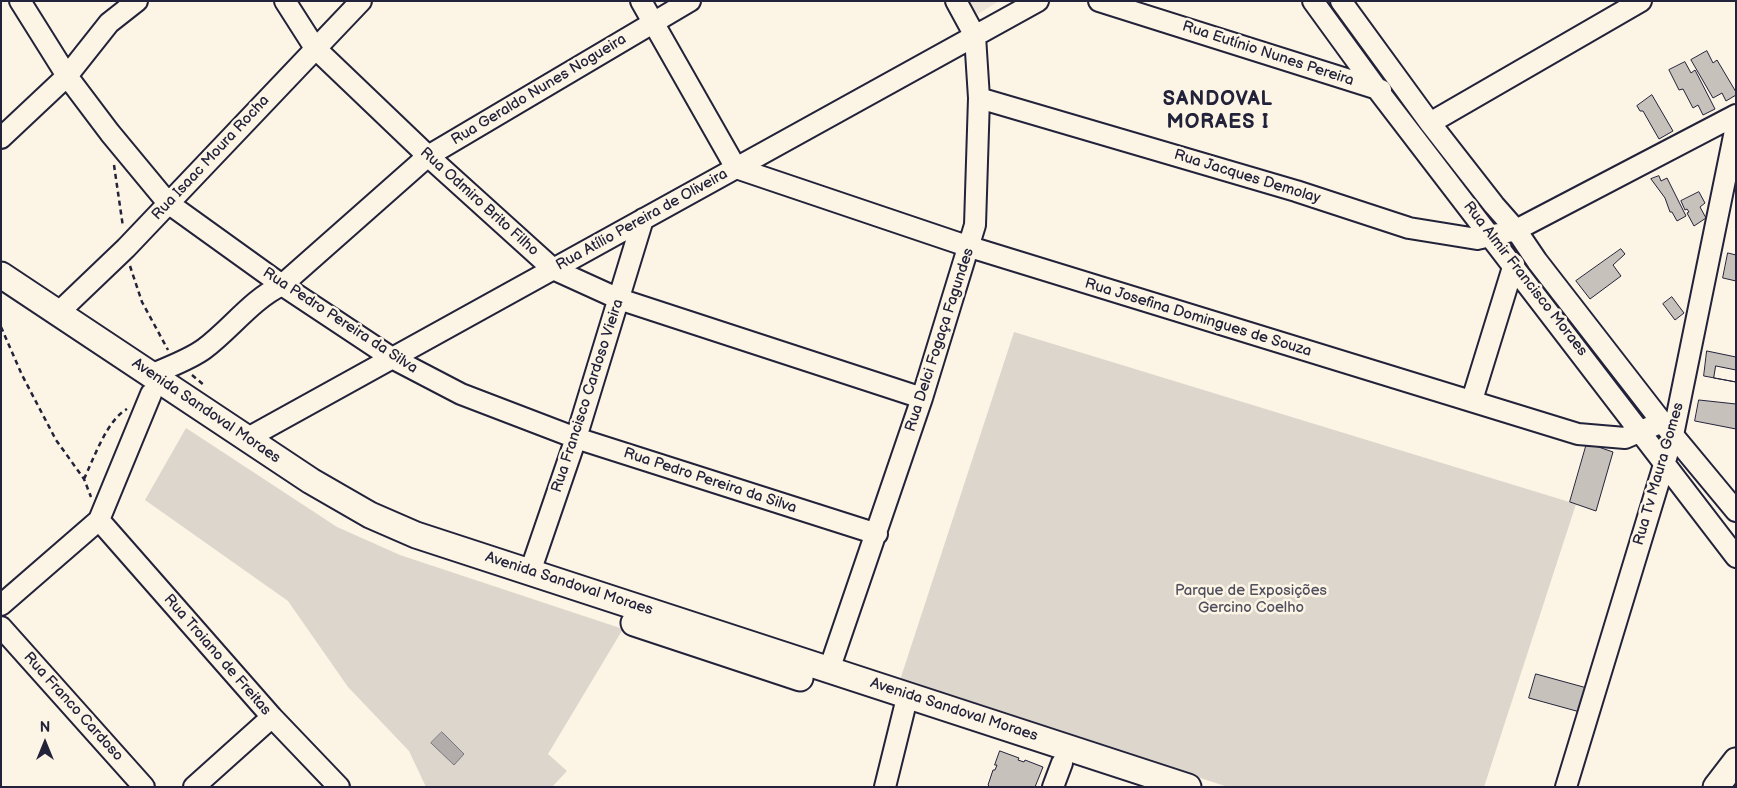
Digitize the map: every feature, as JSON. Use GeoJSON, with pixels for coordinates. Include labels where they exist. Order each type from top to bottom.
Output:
{"type":"FeatureCollection","features":[{"type":"Feature","properties":{"kind":"main road","name":"Avenida Sandoval Moraes"},"geometry":{"type":"LineString","coordinates":[[1,275],[58,313],[150,391],[246,439],[370,515],[416,535],[530,572],[642,616],[1114,771],[1138,787]]}},
{"type":"Feature","properties":{"kind":"main road","name":"Avenida Sandoval Moraes"},"geometry":{"type":"LineString","coordinates":[[1,290],[321,506],[387,540],[415,552],[829,670],[905,703],[1062,763],[1114,771],[1188,787]]}},
{"type":"Feature","properties":{"kind":"main road"},"geometry":{"type":"LineString","coordinates":[[1716,787],[1736,761]]}},
{"type":"Feature","properties":{"kind":"street","name":"Rua Pedro Pereira da Silva"},"geometry":{"type":"LineString","coordinates":[[20,1],[67,76],[110,133],[168,203],[282,285],[392,358],[461,394],[576,438],[877,534]]}},
{"type":"Feature","properties":{"kind":"street"},"geometry":{"type":"LineString","coordinates":[[1,138],[67,76],[110,23],[137,1]]}},
{"type":"Feature","properties":{"kind":"street","name":"Rua Odmiro Brito Filho"},"geometry":{"type":"LineString","coordinates":[[285,1],[315,48],[428,156],[553,269],[619,299],[922,398]]}},
{"type":"Feature","properties":{"kind":"street","name":"Rua Isaac Moura Rocha"},"geometry":{"type":"LineString","coordinates":[[58,313],[126,248],[361,1]]}},
{"type":"Feature","properties":{"kind":"street"},"geometry":{"type":"LineString","coordinates":[[641,1],[736,168]]}},
{"type":"Feature","properties":{"kind":"street","name":"Rua Geraldo Nunes Nogueira"},"geometry":{"type":"LineString","coordinates":[[150,391],[176,363],[202,351],[226,332],[255,302],[269,291],[282,285],[428,156],[690,1]]}},
{"type":"Feature","properties":{"kind":"street","name":"Rua Delci Fogaça Fagundes"},"geometry":{"type":"LineString","coordinates":[[829,670],[877,534],[970,247],[977,206],[979,98],[975,36],[956,1]]}},
{"type":"Feature","properties":{"kind":"street","name":"Rua Atílio Pereira de Oliveira"},"geometry":{"type":"LineString","coordinates":[[246,439],[1038,1]]}},
{"type":"Feature","properties":{"kind":"street","name":"Rua Eutínio Nunes Pereira"},"geometry":{"type":"LineString","coordinates":[[1099,1],[1122,5],[1413,100]]}},
{"type":"Feature","properties":{"kind":"street","name":"Rua Almir Francisco Moraes"},"geometry":{"type":"LineString","coordinates":[[1313,1],[1377,89],[1514,264],[1736,556]]}},
{"type":"Feature","properties":{"kind":"street","name":"Rua Almir Francisco Moraes"},"geometry":{"type":"LineString","coordinates":[[1341,1],[1430,123],[1516,230],[1537,261],[1668,428],[1736,510]]}},
{"type":"Feature","properties":{"kind":"street"},"geometry":{"type":"LineString","coordinates":[[1430,123],[1641,1]]}},
{"type":"Feature","properties":{"kind":"street","name":"Rua Jacques Demolay"},"geometry":{"type":"LineString","coordinates":[[979,98],[1296,191],[1409,228],[1477,239],[1516,230],[1736,115]]}},
{"type":"Feature","properties":{"kind":"street","name":"Rua Tv Maura Gomes"},"geometry":{"type":"LineString","coordinates":[[1566,787],[1665,462],[1668,428],[1736,126]]}},
{"type":"Feature","properties":{"kind":"street","name":"Rua Josefina Domingues de Souza"},"geometry":{"type":"LineString","coordinates":[[736,168],[970,247],[1189,316],[1472,400],[1578,434],[1625,438],[1642,431],[1668,428]]}},
{"type":"Feature","properties":{"kind":"street","name":"Rua Francisco Cardoso Vieira"},"geometry":{"type":"LineString","coordinates":[[530,572],[576,438],[643,219]]}},
{"type":"Feature","properties":{"kind":"street"},"geometry":{"type":"LineString","coordinates":[[1472,400],[1514,264]]}},
{"type":"Feature","properties":{"kind":"street"},"geometry":{"type":"LineString","coordinates":[[1,605],[100,520],[150,391]]}},
{"type":"Feature","properties":{"kind":"street","name":"Rua Troiano de Freitas"},"geometry":{"type":"LineString","coordinates":[[100,520],[272,717],[339,787]]}},
{"type":"Feature","properties":{"kind":"street","name":"Rua Franco Cardoso"},"geometry":{"type":"LineString","coordinates":[[1,627],[144,787]]}},
{"type":"Feature","properties":{"kind":"street"},"geometry":{"type":"LineString","coordinates":[[885,787],[905,703]]}},
{"type":"Feature","properties":{"kind":"street"},"geometry":{"type":"LineString","coordinates":[[194,787],[272,717]]}},
{"type":"Feature","properties":{"kind":"street"},"geometry":{"type":"LineString","coordinates":[[1053,787],[1062,763]]}},
{"type":"Feature","properties":{"kind":"path"},"geometry":{"type":"LineString","coordinates":[[110,133],[126,248],[142,302],[176,363],[212,392]]}},
{"type":"Feature","properties":{"kind":"path"},"geometry":{"type":"LineString","coordinates":[[1,327],[22,374],[56,440],[84,479],[100,520]]}},
{"type":"Feature","properties":{"kind":"path"},"geometry":{"type":"LineString","coordinates":[[84,479],[98,447],[118,414],[133,406],[150,391]]}},
{"type":"Feature","properties":{"kind":"shaded area"},"geometry":{"type":"Polygon","coordinates":[[[968,1],[999,1],[975,16],[968,1]]]}},
{"type":"Feature","properties":{"kind":"shaded area"},"geometry":{"type":"Polygon","coordinates":[[[442,732],[464,754],[454,765],[431,743],[442,732]]]}},
{"type":"Feature","properties":{"kind":"green space","name":"Parque de Exposições Gercino Coelho"},"geometry":{"type":"Polygon","coordinates":[[[1014,332],[1576,504],[1484,787],[1228,787],[900,680],[1014,332]]]}},
{"type":"Feature","properties":{"kind":"green space"},"geometry":{"type":"Polygon","coordinates":[[[186,428],[337,527],[400,555],[623,629],[548,754],[567,771],[552,787],[426,787],[409,751],[348,687],[288,601],[145,500],[186,428]]]}},
{"type":"Feature","properties":{"kind":"building"},"geometry":{"type":"Polygon","coordinates":[[[1707,51],[1713,63],[1717,60],[1736,92],[1736,95],[1726,101],[1722,93],[1713,98],[1691,60],[1707,51]]]}},
{"type":"Feature","properties":{"kind":"building"},"geometry":{"type":"Polygon","coordinates":[[[1685,62],[1691,73],[1695,70],[1715,109],[1703,115],[1698,105],[1693,108],[1683,89],[1679,90],[1669,70],[1685,62]]]}},
{"type":"Feature","properties":{"kind":"building"},"geometry":{"type":"Polygon","coordinates":[[[1652,95],[1673,131],[1659,139],[1643,111],[1640,111],[1637,106],[1652,95]]]}},
{"type":"Feature","properties":{"kind":"building"},"geometry":{"type":"Polygon","coordinates":[[[1659,176],[1661,181],[1667,178],[1686,216],[1677,221],[1672,212],[1670,212],[1665,198],[1651,179],[1659,176]]]}},
{"type":"Feature","properties":{"kind":"building"},"geometry":{"type":"Polygon","coordinates":[[[1699,192],[1705,203],[1700,207],[1706,218],[1694,226],[1687,213],[1689,212],[1687,209],[1685,210],[1681,201],[1699,192]]]}},
{"type":"Feature","properties":{"kind":"building"},"geometry":{"type":"Polygon","coordinates":[[[1621,249],[1625,254],[1613,265],[1621,276],[1590,299],[1576,281],[1621,249]]]}},
{"type":"Feature","properties":{"kind":"building"},"geometry":{"type":"Polygon","coordinates":[[[1728,253],[1736,255],[1736,281],[1723,278],[1728,253]]]}},
{"type":"Feature","properties":{"kind":"building"},"geometry":{"type":"Polygon","coordinates":[[[1672,297],[1684,313],[1675,320],[1663,304],[1672,297]]]}},
{"type":"Feature","properties":{"kind":"building"},"geometry":{"type":"Polygon","coordinates":[[[1707,351],[1736,357],[1736,382],[1704,376],[1707,351]]]}},
{"type":"Feature","properties":{"kind":"building"},"geometry":{"type":"Polygon","coordinates":[[[1716,366],[1736,370],[1736,382],[1714,378],[1716,366]]]}},
{"type":"Feature","properties":{"kind":"building"},"geometry":{"type":"Polygon","coordinates":[[[1699,400],[1736,404],[1736,429],[1695,421],[1699,400]]]}},
{"type":"Feature","properties":{"kind":"building"},"geometry":{"type":"Polygon","coordinates":[[[1587,443],[1613,452],[1596,511],[1570,502],[1587,443]]]}},
{"type":"Feature","properties":{"kind":"building"},"geometry":{"type":"Polygon","coordinates":[[[1536,674],[1587,688],[1580,712],[1529,698],[1536,674]]]}},
{"type":"Feature","properties":{"kind":"building"},"geometry":{"type":"Polygon","coordinates":[[[1000,751],[1019,758],[1018,760],[1024,762],[1025,760],[1043,767],[1035,787],[990,787],[988,785],[993,770],[995,770],[997,765],[995,765],[1000,751]]]}},
{"type":"Feature","properties":{"kind":"district","name":"SANDOVAL MORAES I"},"geometry":{"type":"Point","coordinates":[1218,112]}}]}
